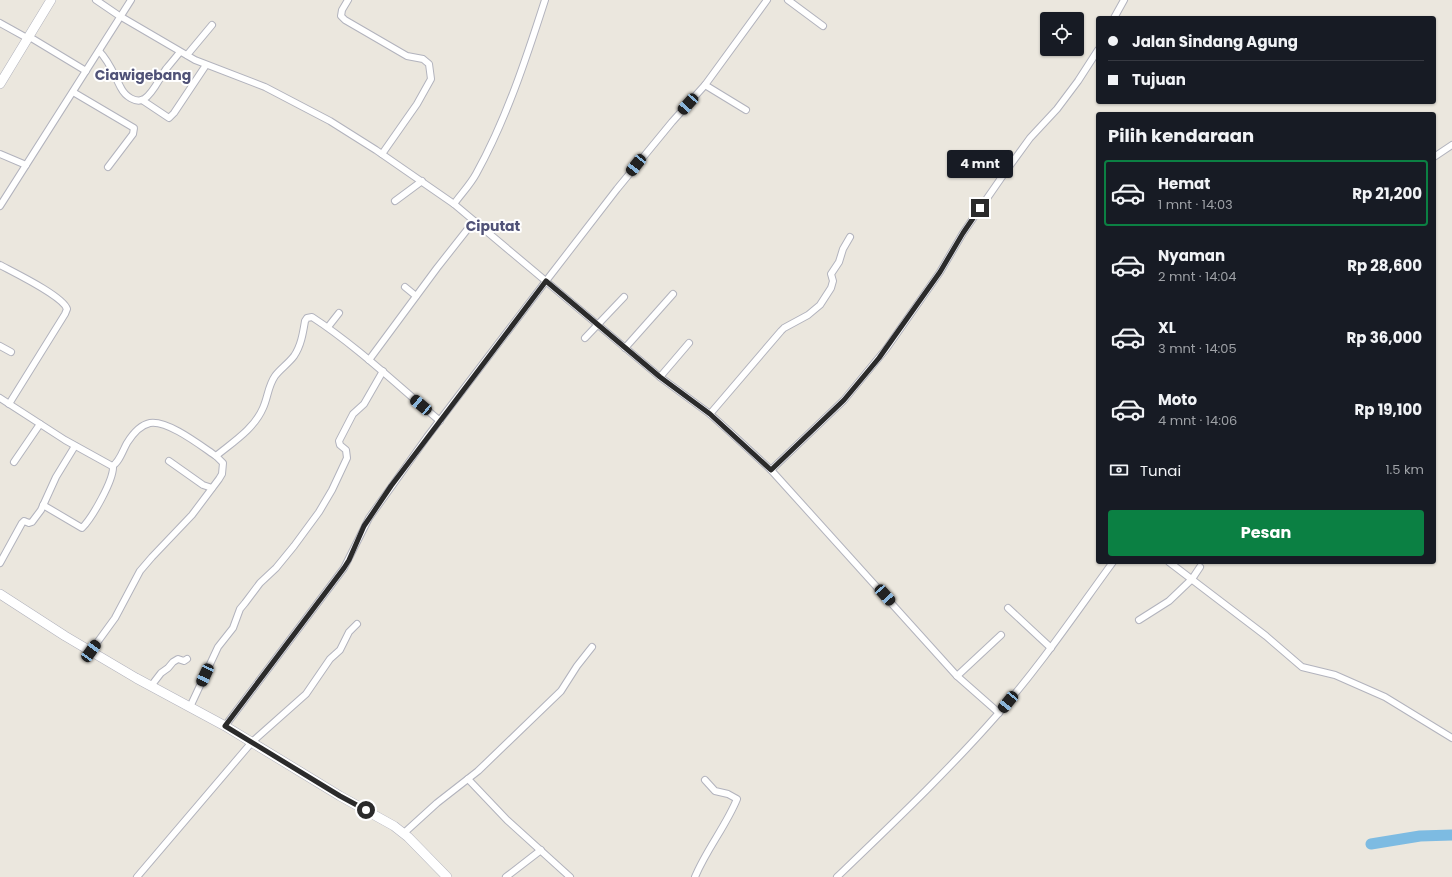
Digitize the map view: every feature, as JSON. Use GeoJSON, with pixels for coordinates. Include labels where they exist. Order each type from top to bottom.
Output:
{"type":"FeatureCollection","features":[{"type":"Feature","properties":{"kind":"main road"},"geometry":{"type":"LineString","coordinates":[[0,84],[51,0]]}},
{"type":"Feature","properties":{"kind":"main road"},"geometry":{"type":"LineString","coordinates":[[0,594],[91,651],[151,686],[225,726],[404,833],[447,877]]}},
{"type":"Feature","properties":{"kind":"street"},"geometry":{"type":"LineString","coordinates":[[96,0],[120,17],[187,56],[206,65],[265,87],[330,121],[369,145],[454,204],[660,377],[710,414],[771,470],[957,676],[999,713]]}},
{"type":"Feature","properties":{"kind":"street"},"geometry":{"type":"LineString","coordinates":[[0,206],[74,92],[131,0]]}},
{"type":"Feature","properties":{"kind":"street"},"geometry":{"type":"LineString","coordinates":[[348,0],[342,10],[341,16],[345,20],[407,56],[423,59],[429,64],[430,79],[417,104],[382,154]]}},
{"type":"Feature","properties":{"kind":"street"},"geometry":{"type":"LineString","coordinates":[[454,204],[476,174],[500,125],[532,42],[545,0]]}},
{"type":"Feature","properties":{"kind":"street"},"geometry":{"type":"LineString","coordinates":[[225,726],[344,568],[369,518],[440,421],[546,281],[646,153],[705,85],[767,0]]}},
{"type":"Feature","properties":{"kind":"street"},"geometry":{"type":"LineString","coordinates":[[788,0],[822,26]]}},
{"type":"Feature","properties":{"kind":"street"},"geometry":{"type":"LineString","coordinates":[[1115,16],[1124,0]]}},
{"type":"Feature","properties":{"kind":"street"},"geometry":{"type":"LineString","coordinates":[[0,23],[28,37],[86,71]]}},
{"type":"Feature","properties":{"kind":"street"},"geometry":{"type":"LineString","coordinates":[[187,56],[212,25]]}},
{"type":"Feature","properties":{"kind":"street"},"geometry":{"type":"LineString","coordinates":[[99,51],[107,59],[123,92],[133,100],[145,99],[151,93],[166,69],[180,52]]}},
{"type":"Feature","properties":{"kind":"street"},"geometry":{"type":"LineString","coordinates":[[771,470],[844,400],[886,349],[940,272],[963,233],[1006,171],[1030,138],[1057,108],[1078,81],[1096,53]]}},
{"type":"Feature","properties":{"kind":"street"},"geometry":{"type":"LineString","coordinates":[[142,100],[169,118],[174,113],[206,65]]}},
{"type":"Feature","properties":{"kind":"street"},"geometry":{"type":"LineString","coordinates":[[705,85],[746,110]]}},
{"type":"Feature","properties":{"kind":"street"},"geometry":{"type":"LineString","coordinates":[[74,92],[134,128],[133,134],[108,167]]}},
{"type":"Feature","properties":{"kind":"street"},"geometry":{"type":"LineString","coordinates":[[1436,156],[1452,145]]}},
{"type":"Feature","properties":{"kind":"street"},"geometry":{"type":"LineString","coordinates":[[0,154],[26,165]]}},
{"type":"Feature","properties":{"kind":"street"},"geometry":{"type":"LineString","coordinates":[[395,201],[422,181]]}},
{"type":"Feature","properties":{"kind":"street"},"geometry":{"type":"LineString","coordinates":[[369,360],[474,221]]}},
{"type":"Feature","properties":{"kind":"street"},"geometry":{"type":"LineString","coordinates":[[710,414],[781,331],[808,315],[822,302],[831,288],[833,281],[831,274],[839,262],[843,249],[850,238]]}},
{"type":"Feature","properties":{"kind":"street"},"geometry":{"type":"LineString","coordinates":[[0,265],[38,286],[64,304],[67,309],[9,404]]}},
{"type":"Feature","properties":{"kind":"street"},"geometry":{"type":"LineString","coordinates":[[405,287],[416,296]]}},
{"type":"Feature","properties":{"kind":"street"},"geometry":{"type":"LineString","coordinates":[[626,348],[673,294]]}},
{"type":"Feature","properties":{"kind":"street"},"geometry":{"type":"LineString","coordinates":[[585,338],[624,298]]}},
{"type":"Feature","properties":{"kind":"street"},"geometry":{"type":"LineString","coordinates":[[328,327],[339,314]]}},
{"type":"Feature","properties":{"kind":"street"},"geometry":{"type":"LineString","coordinates":[[216,456],[242,436],[255,422],[263,408],[270,385],[275,376],[294,356],[301,344],[305,321],[307,318],[312,317],[328,327],[383,371],[440,421]]}},
{"type":"Feature","properties":{"kind":"street"},"geometry":{"type":"LineString","coordinates":[[660,377],[689,342]]}},
{"type":"Feature","properties":{"kind":"street"},"geometry":{"type":"LineString","coordinates":[[0,346],[11,352]]}},
{"type":"Feature","properties":{"kind":"street"},"geometry":{"type":"LineString","coordinates":[[190,707],[218,647],[233,628],[240,609],[260,583],[276,568],[294,546],[326,501],[347,458],[346,450],[338,441],[353,414],[364,404],[383,371]]}},
{"type":"Feature","properties":{"kind":"street"},"geometry":{"type":"LineString","coordinates":[[0,398],[75,446],[113,466]]}},
{"type":"Feature","properties":{"kind":"street"},"geometry":{"type":"LineString","coordinates":[[43,506],[82,528],[107,488],[113,473],[113,466],[133,435],[145,425],[150,423],[157,423],[166,426],[184,435],[222,461],[223,472],[212,488],[192,515],[142,568],[115,618],[91,651]]}},
{"type":"Feature","properties":{"kind":"street"},"geometry":{"type":"LineString","coordinates":[[14,462],[40,424]]}},
{"type":"Feature","properties":{"kind":"street"},"geometry":{"type":"LineString","coordinates":[[0,563],[22,523],[24,521],[32,522],[43,506],[56,478],[75,446]]}},
{"type":"Feature","properties":{"kind":"street"},"geometry":{"type":"LineString","coordinates":[[169,461],[203,485],[212,488]]}},
{"type":"Feature","properties":{"kind":"street"},"geometry":{"type":"LineString","coordinates":[[838,877],[962,754],[999,713],[1051,648],[1112,564]]}},
{"type":"Feature","properties":{"kind":"street"},"geometry":{"type":"LineString","coordinates":[[1172,564],[1266,636],[1302,667],[1335,675],[1385,697],[1452,738]]}},
{"type":"Feature","properties":{"kind":"street"},"geometry":{"type":"LineString","coordinates":[[1138,620],[1169,601],[1192,579],[1200,567]]}},
{"type":"Feature","properties":{"kind":"street"},"geometry":{"type":"LineString","coordinates":[[1008,608],[1051,648]]}},
{"type":"Feature","properties":{"kind":"street"},"geometry":{"type":"LineString","coordinates":[[137,877],[252,742],[306,694],[332,657],[340,650],[349,632],[357,624]]}},
{"type":"Feature","properties":{"kind":"street"},"geometry":{"type":"LineString","coordinates":[[957,676],[1001,635]]}},
{"type":"Feature","properties":{"kind":"street"},"geometry":{"type":"LineString","coordinates":[[404,833],[437,803],[478,771],[561,691],[577,666],[592,647]]}},
{"type":"Feature","properties":{"kind":"street"},"geometry":{"type":"LineString","coordinates":[[151,686],[161,673],[173,662],[178,659],[184,661],[187,659]]}},
{"type":"Feature","properties":{"kind":"street"},"geometry":{"type":"LineString","coordinates":[[468,779],[507,820],[570,877]]}},
{"type":"Feature","properties":{"kind":"street"},"geometry":{"type":"LineString","coordinates":[[695,877],[714,839],[734,809],[738,799],[728,794],[714,791],[705,780]]}},
{"type":"Feature","properties":{"kind":"street"},"geometry":{"type":"LineString","coordinates":[[506,877],[541,850]]}},
{"type":"Feature","properties":{"kind":"waterway"},"geometry":{"type":"LineString","coordinates":[[1371,844],[1420,836],[1452,835]]}},
{"type":"Feature","properties":{"kind":"district","name":"Ciawigebang"},"geometry":{"type":"Point","coordinates":[143,75]}},
{"type":"Feature","properties":{"kind":"district","name":"Ciputat"},"geometry":{"type":"Point","coordinates":[493,226]}},
{"type":"Feature","properties":{"kind":"route"},"geometry":{"type":"LineString","coordinates":[[366,810],[340,796],[225,726],[344,568],[364,526],[391,486],[546,281],[660,377],[710,414],[771,470],[844,400],[879,358],[940,272],[980,208]]}}]}
